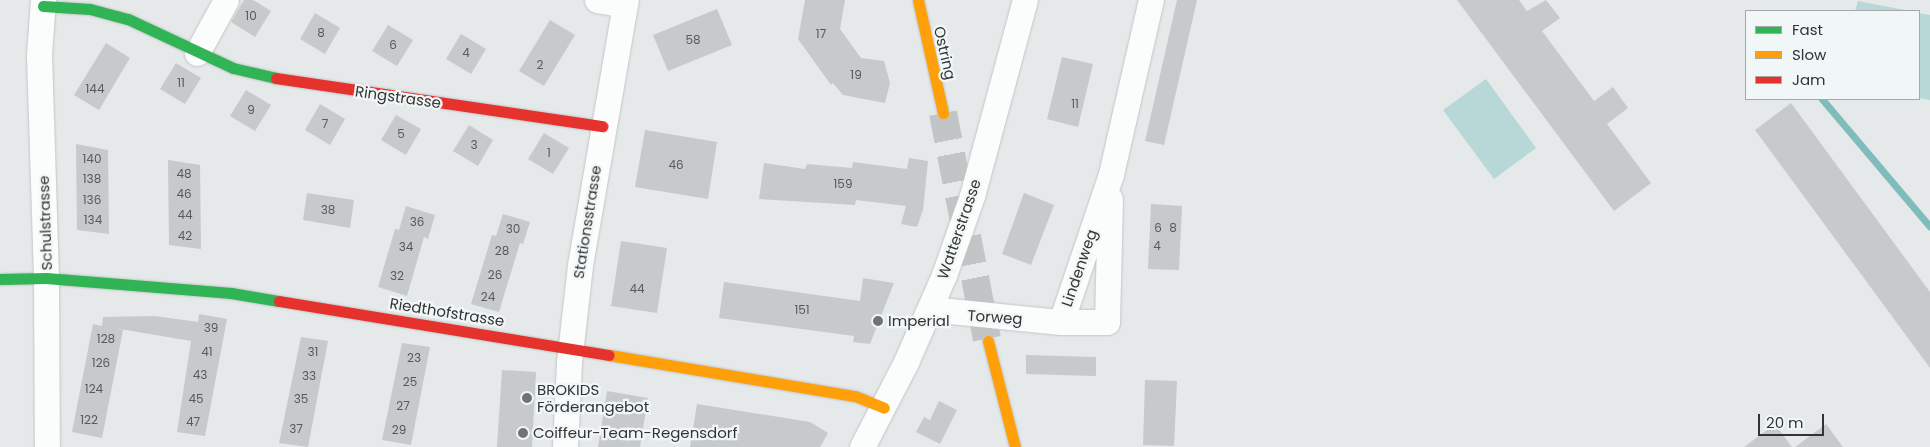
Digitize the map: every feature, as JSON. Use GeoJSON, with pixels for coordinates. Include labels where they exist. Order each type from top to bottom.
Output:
{"type":"FeatureCollection","features":[{"type":"Feature","properties":{"kind":"street"},"geometry":{"type":"LineString","coordinates":[[198,53],[226,0]]}},
{"type":"Feature","properties":{"kind":"street"},"geometry":{"type":"LineString","coordinates":[[597,0],[625,3]]}},
{"type":"Feature","properties":{"kind":"street","name":"Ostring"},"geometry":{"type":"LineString","coordinates":[[918,0],[943,114]]}},
{"type":"Feature","properties":{"kind":"street","name":"Watterstrasse"},"geometry":{"type":"LineString","coordinates":[[862,447],[884,408],[930,309],[972,196],[1025,0]]}},
{"type":"Feature","properties":{"kind":"street","name":"Lindenweg"},"geometry":{"type":"LineString","coordinates":[[1111,174],[1107,322],[1061,322],[1111,174],[1151,0]]}},
{"type":"Feature","properties":{"kind":"street","name":"Ringstrasse"},"geometry":{"type":"LineString","coordinates":[[43,3],[90,9],[128,19],[233,68],[272,78],[602,126]]}},
{"type":"Feature","properties":{"kind":"street","name":"Schulstrasse"},"geometry":{"type":"LineString","coordinates":[[43,3],[40,55],[46,278],[47,447]]}},
{"type":"Feature","properties":{"kind":"street","name":"Stationsstrasse"},"geometry":{"type":"LineString","coordinates":[[565,447],[571,348],[580,264],[602,126],[625,3]]}},
{"type":"Feature","properties":{"kind":"street","name":"Riedthofstrasse"},"geometry":{"type":"LineString","coordinates":[[0,279],[46,278],[231,292],[855,396],[884,408]]}},
{"type":"Feature","properties":{"kind":"street","name":"Torweg"},"geometry":{"type":"LineString","coordinates":[[930,309],[1061,322]]}},
{"type":"Feature","properties":{"kind":"street"},"geometry":{"type":"LineString","coordinates":[[988,340],[1015,447]]}},
{"type":"Feature","properties":{"kind":"shaded area"},"geometry":{"type":"Polygon","coordinates":[[[1858,1],[1905,10],[1855,10],[1858,1]]]}},
{"type":"Feature","properties":{"kind":"shaded area"},"geometry":{"type":"Polygon","coordinates":[[[1920,13],[1930,15],[1930,100],[1920,98],[1920,13]]]}},
{"type":"Feature","properties":{"kind":"shaded area"},"geometry":{"type":"Polygon","coordinates":[[[1486,79],[1536,148],[1494,179],[1443,110],[1486,79]]]}},
{"type":"Feature","properties":{"kind":"building"},"geometry":{"type":"Polygon","coordinates":[[[244,0],[253,0],[271,11],[255,37],[231,22],[244,0]]]}},
{"type":"Feature","properties":{"kind":"building"},"geometry":{"type":"Polygon","coordinates":[[[805,0],[845,0],[840,29],[861,58],[884,61],[890,83],[885,103],[843,95],[833,83],[831,85],[798,39],[805,0]]]}},
{"type":"Feature","properties":{"kind":"building"},"geometry":{"type":"Polygon","coordinates":[[[1177,0],[1197,0],[1164,145],[1145,141],[1177,0]]]}},
{"type":"Feature","properties":{"kind":"building"},"geometry":{"type":"Polygon","coordinates":[[[1457,0],[1519,0],[1527,11],[1546,0],[1560,18],[1542,31],[1594,101],[1613,87],[1628,108],[1607,124],[1651,183],[1614,211],[1457,0]]]}},
{"type":"Feature","properties":{"kind":"building"},"geometry":{"type":"Polygon","coordinates":[[[717,9],[732,45],[668,71],[653,35],[717,9]]]}},
{"type":"Feature","properties":{"kind":"building"},"geometry":{"type":"Polygon","coordinates":[[[315,13],[340,28],[325,54],[300,39],[315,13]]]}},
{"type":"Feature","properties":{"kind":"building"},"geometry":{"type":"Polygon","coordinates":[[[550,20],[575,35],[544,86],[519,71],[550,20]]]}},
{"type":"Feature","properties":{"kind":"building"},"geometry":{"type":"Polygon","coordinates":[[[388,25],[413,40],[397,66],[372,51],[388,25]]]}},
{"type":"Feature","properties":{"kind":"building"},"geometry":{"type":"Polygon","coordinates":[[[461,34],[486,49],[471,74],[446,59],[461,34]]]}},
{"type":"Feature","properties":{"kind":"building"},"geometry":{"type":"Polygon","coordinates":[[[106,43],[130,58],[99,110],[74,95],[106,43]]]}},
{"type":"Feature","properties":{"kind":"building"},"geometry":{"type":"Polygon","coordinates":[[[1062,57],[1093,64],[1078,127],[1047,119],[1062,57]]]}},
{"type":"Feature","properties":{"kind":"building"},"geometry":{"type":"Polygon","coordinates":[[[176,63],[201,78],[185,104],[160,89],[176,63]]]}},
{"type":"Feature","properties":{"kind":"building"},"geometry":{"type":"Polygon","coordinates":[[[246,90],[271,105],[255,131],[230,116],[246,90]]]}},
{"type":"Feature","properties":{"kind":"building"},"geometry":{"type":"Polygon","coordinates":[[[1791,103],[1930,292],[1930,368],[1755,130],[1791,103]]]}},
{"type":"Feature","properties":{"kind":"building"},"geometry":{"type":"Polygon","coordinates":[[[320,104],[345,119],[330,145],[305,130],[320,104]]]}},
{"type":"Feature","properties":{"kind":"building"},"geometry":{"type":"Polygon","coordinates":[[[396,115],[421,129],[406,155],[381,140],[396,115]]]}},
{"type":"Feature","properties":{"kind":"building"},"geometry":{"type":"Polygon","coordinates":[[[469,125],[493,140],[478,166],[453,151],[469,125]]]}},
{"type":"Feature","properties":{"kind":"building"},"geometry":{"type":"Polygon","coordinates":[[[645,130],[717,142],[708,199],[635,187],[645,130]]]}},
{"type":"Feature","properties":{"kind":"building"},"geometry":{"type":"Polygon","coordinates":[[[544,133],[569,148],[553,174],[528,159],[544,133]]]}},
{"type":"Feature","properties":{"kind":"building"},"geometry":{"type":"Polygon","coordinates":[[[76,144],[108,150],[109,234],[77,230],[76,144]]]}},
{"type":"Feature","properties":{"kind":"building"},"geometry":{"type":"Polygon","coordinates":[[[909,158],[928,161],[923,210],[917,227],[901,224],[906,206],[856,200],[855,205],[759,199],[764,163],[805,169],[807,164],[852,168],[853,162],[907,169],[909,158]]]}},
{"type":"Feature","properties":{"kind":"building"},"geometry":{"type":"Polygon","coordinates":[[[168,160],[200,165],[201,249],[169,245],[168,160]]]}},
{"type":"Feature","properties":{"kind":"building"},"geometry":{"type":"Polygon","coordinates":[[[307,193],[354,200],[350,228],[303,220],[307,193]]]}},
{"type":"Feature","properties":{"kind":"building"},"geometry":{"type":"Polygon","coordinates":[[[1024,193],[1054,205],[1031,265],[1002,254],[1024,193]]]}},
{"type":"Feature","properties":{"kind":"building"},"geometry":{"type":"Polygon","coordinates":[[[1151,204],[1182,206],[1179,270],[1148,269],[1151,204]]]}},
{"type":"Feature","properties":{"kind":"building"},"geometry":{"type":"Polygon","coordinates":[[[406,206],[435,215],[428,239],[424,237],[407,296],[378,287],[395,229],[399,230],[406,206]]]}},
{"type":"Feature","properties":{"kind":"building"},"geometry":{"type":"Polygon","coordinates":[[[503,214],[530,222],[523,244],[520,243],[499,312],[471,304],[492,235],[496,236],[503,214]]]}},
{"type":"Feature","properties":{"kind":"building"},"geometry":{"type":"Polygon","coordinates":[[[621,241],[667,248],[657,313],[611,306],[621,241]]]}},
{"type":"Feature","properties":{"kind":"building"},"geometry":{"type":"Polygon","coordinates":[[[863,278],[894,283],[870,344],[853,342],[854,336],[719,318],[724,282],[860,301],[863,278]]]}},
{"type":"Feature","properties":{"kind":"building"},"geometry":{"type":"Polygon","coordinates":[[[199,314],[227,319],[205,436],[177,432],[191,341],[114,328],[123,330],[102,438],[72,432],[93,324],[102,326],[103,317],[155,316],[198,322],[199,314]]]}},
{"type":"Feature","properties":{"kind":"building"},"geometry":{"type":"Polygon","coordinates":[[[301,337],[328,341],[308,447],[279,443],[301,337]]]}},
{"type":"Feature","properties":{"kind":"building"},"geometry":{"type":"Polygon","coordinates":[[[402,343],[430,347],[411,445],[382,440],[402,343]]]}},
{"type":"Feature","properties":{"kind":"building"},"geometry":{"type":"Polygon","coordinates":[[[1026,355],[1096,357],[1096,376],[1026,374],[1026,355]]]}},
{"type":"Feature","properties":{"kind":"building"},"geometry":{"type":"Polygon","coordinates":[[[502,370],[536,372],[532,447],[497,447],[502,370]]]}},
{"type":"Feature","properties":{"kind":"building"},"geometry":{"type":"Polygon","coordinates":[[[1145,380],[1177,381],[1174,446],[1143,445],[1145,380]]]}},
{"type":"Feature","properties":{"kind":"building"},"geometry":{"type":"Polygon","coordinates":[[[607,391],[648,398],[640,447],[598,447],[607,391]]]}},
{"type":"Feature","properties":{"kind":"building"},"geometry":{"type":"Polygon","coordinates":[[[939,401],[957,410],[940,444],[916,432],[924,417],[930,420],[939,401]]]}},
{"type":"Feature","properties":{"kind":"building"},"geometry":{"type":"Polygon","coordinates":[[[697,404],[810,422],[828,433],[820,447],[690,447],[697,404]]]}},
{"type":"Feature","properties":{"kind":"building"},"geometry":{"type":"Polygon","coordinates":[[[1775,424],[1792,447],[1744,447],[1775,424]]]}},
{"type":"Feature","properties":{"kind":"building"},"geometry":{"type":"Polygon","coordinates":[[[1826,424],[1843,447],[1795,447],[1826,424]]]}},
{"type":"Feature","properties":{"kind":"waterway"},"geometry":{"type":"LineString","coordinates":[[1823,100],[1930,227]]}},
{"type":"Feature","properties":{"kind":"tunnel"},"geometry":{"type":"LineString","coordinates":[[943,113],[987,339]]}},
{"type":"Feature","properties":{"kind":"traffic: fast"},"geometry":{"type":"LineString","coordinates":[[43,6],[90,9],[128,19],[233,68],[276,78]]}},
{"type":"Feature","properties":{"kind":"traffic: fast"},"geometry":{"type":"LineString","coordinates":[[0,279],[46,278],[231,293],[279,301]]}},
{"type":"Feature","properties":{"kind":"traffic: slow"},"geometry":{"type":"LineString","coordinates":[[918,0],[943,113]]}},
{"type":"Feature","properties":{"kind":"traffic: slow"},"geometry":{"type":"LineString","coordinates":[[988,341],[1015,447]]}},
{"type":"Feature","properties":{"kind":"traffic: slow"},"geometry":{"type":"LineString","coordinates":[[609,355],[855,396],[884,408]]}},
{"type":"Feature","properties":{"kind":"traffic: jam"},"geometry":{"type":"LineString","coordinates":[[276,78],[602,126]]}},
{"type":"Feature","properties":{"kind":"traffic: jam"},"geometry":{"type":"LineString","coordinates":[[279,301],[609,355]]}},
{"type":"Feature","properties":{"kind":"place","name":"Imperial"},"geometry":{"type":"Point","coordinates":[878,321]}},
{"type":"Feature","properties":{"kind":"place","name":"BROKIDS Förderangebot"},"geometry":{"type":"Point","coordinates":[527,398]}},
{"type":"Feature","properties":{"kind":"place","name":"Coiffeur-Team-Regensdorf"},"geometry":{"type":"Point","coordinates":[523,433]}}]}
